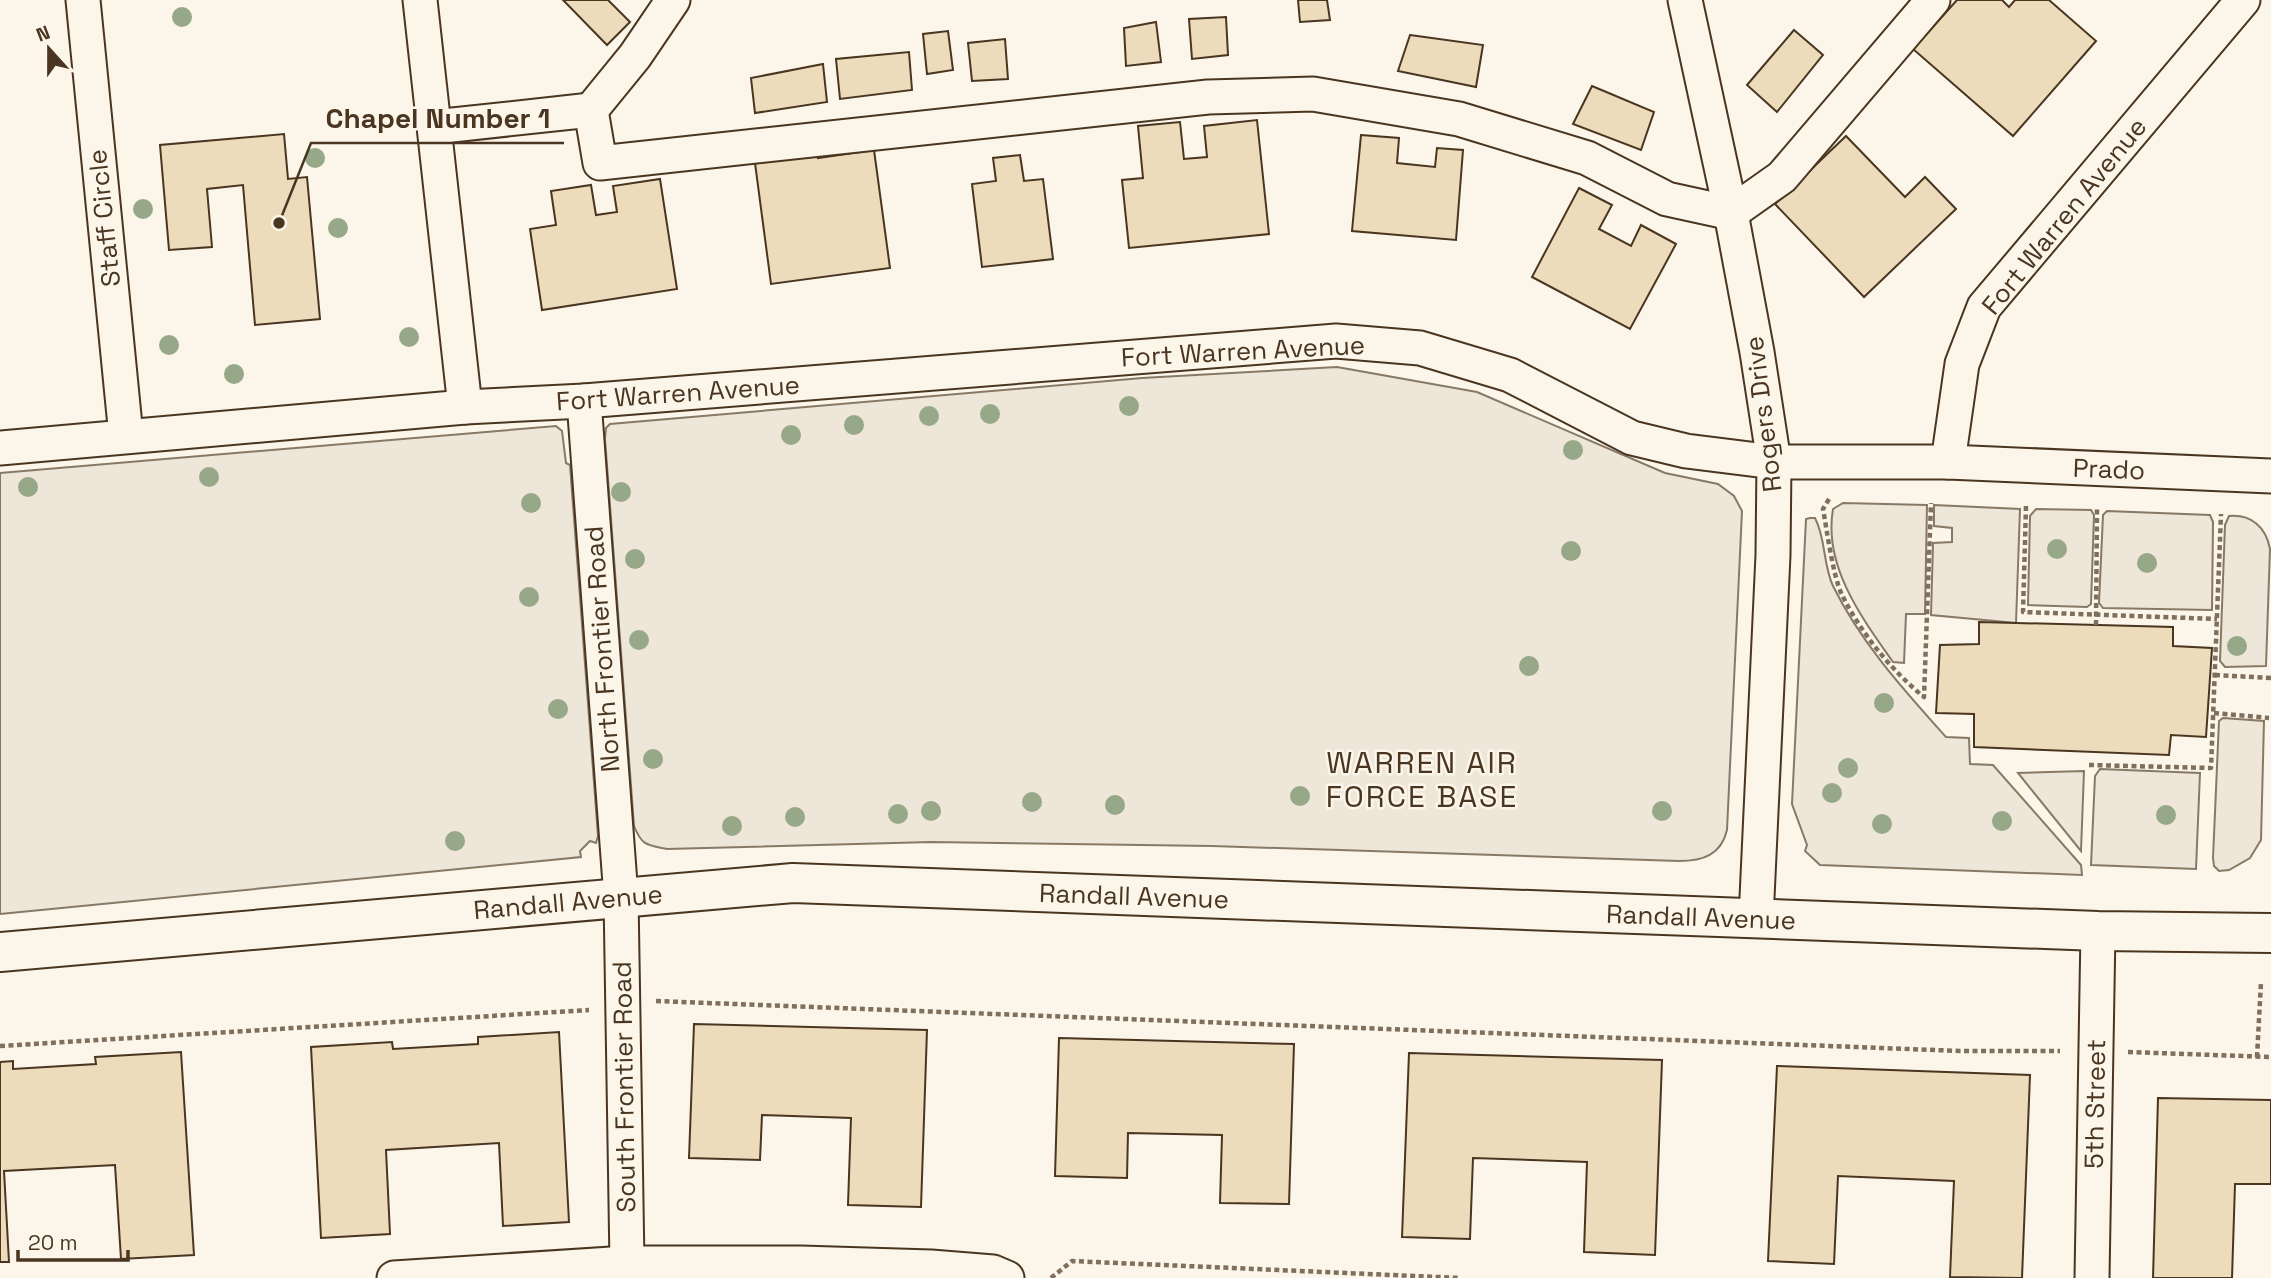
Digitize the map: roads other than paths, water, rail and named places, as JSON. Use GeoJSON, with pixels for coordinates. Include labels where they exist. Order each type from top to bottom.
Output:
{"type":"FeatureCollection","features":[{"type":"Feature","properties":{"kind":"street","name":"Staff Circle"},"geometry":{"type":"LineString","coordinates":[[83,0],[126,436]]}},
{"type":"Feature","properties":{"kind":"street"},"geometry":{"type":"LineString","coordinates":[[420,0],[465,407]]}},
{"type":"Feature","properties":{"kind":"street"},"geometry":{"type":"LineString","coordinates":[[434,127],[591,110],[635,56],[673,0]]}},
{"type":"Feature","properties":{"kind":"street","name":"Rogers Drive"},"geometry":{"type":"LineString","coordinates":[[1685,0],[1731,213],[1774,463],[1772,569],[1756,919]]}},
{"type":"Feature","properties":{"kind":"street"},"geometry":{"type":"LineString","coordinates":[[591,110],[600,163],[1208,97],[1313,94],[1459,119],[1587,158],[1667,199],[1731,213],[1782,177],[1933,0]]}},
{"type":"Feature","properties":{"kind":"street","name":"Fort Warren Avenue"},"geometry":{"type":"LineString","coordinates":[[0,448],[465,407],[584,401],[1336,341],[1420,348],[1510,375],[1632,438],[1686,451],[1774,463],[1948,462],[1962,364],[1984,307],[2243,0]]}},
{"type":"Feature","properties":{"kind":"street","name":"North Frontier Road"},"geometry":{"type":"LineString","coordinates":[[584,401],[621,897]]}},
{"type":"Feature","properties":{"kind":"street","name":"Prado"},"geometry":{"type":"LineString","coordinates":[[1948,462],[2271,476]]}},
{"type":"Feature","properties":{"kind":"street","name":"Randall Avenue"},"geometry":{"type":"LineString","coordinates":[[0,951],[793,883],[2098,931],[2271,933]]}},
{"type":"Feature","properties":{"kind":"street","name":"South Frontier Road"},"geometry":{"type":"LineString","coordinates":[[621,897],[626,1271]]}},
{"type":"Feature","properties":{"kind":"street","name":"5th Street"},"geometry":{"type":"LineString","coordinates":[[2092,1278],[2098,931]]}},
{"type":"Feature","properties":{"kind":"street"},"geometry":{"type":"LineString","coordinates":[[394,1278],[802,1263],[993,1272],[1007,1278]]}},
{"type":"Feature","properties":{"kind":"place","name":"Chapel Number 1"},"geometry":{"type":"Point","coordinates":[279,223]}},
{"type":"Feature","properties":{"kind":"district","name":"WARREN AIR FORCE BASE"},"geometry":{"type":"Point","coordinates":[1422,780]}}]}
